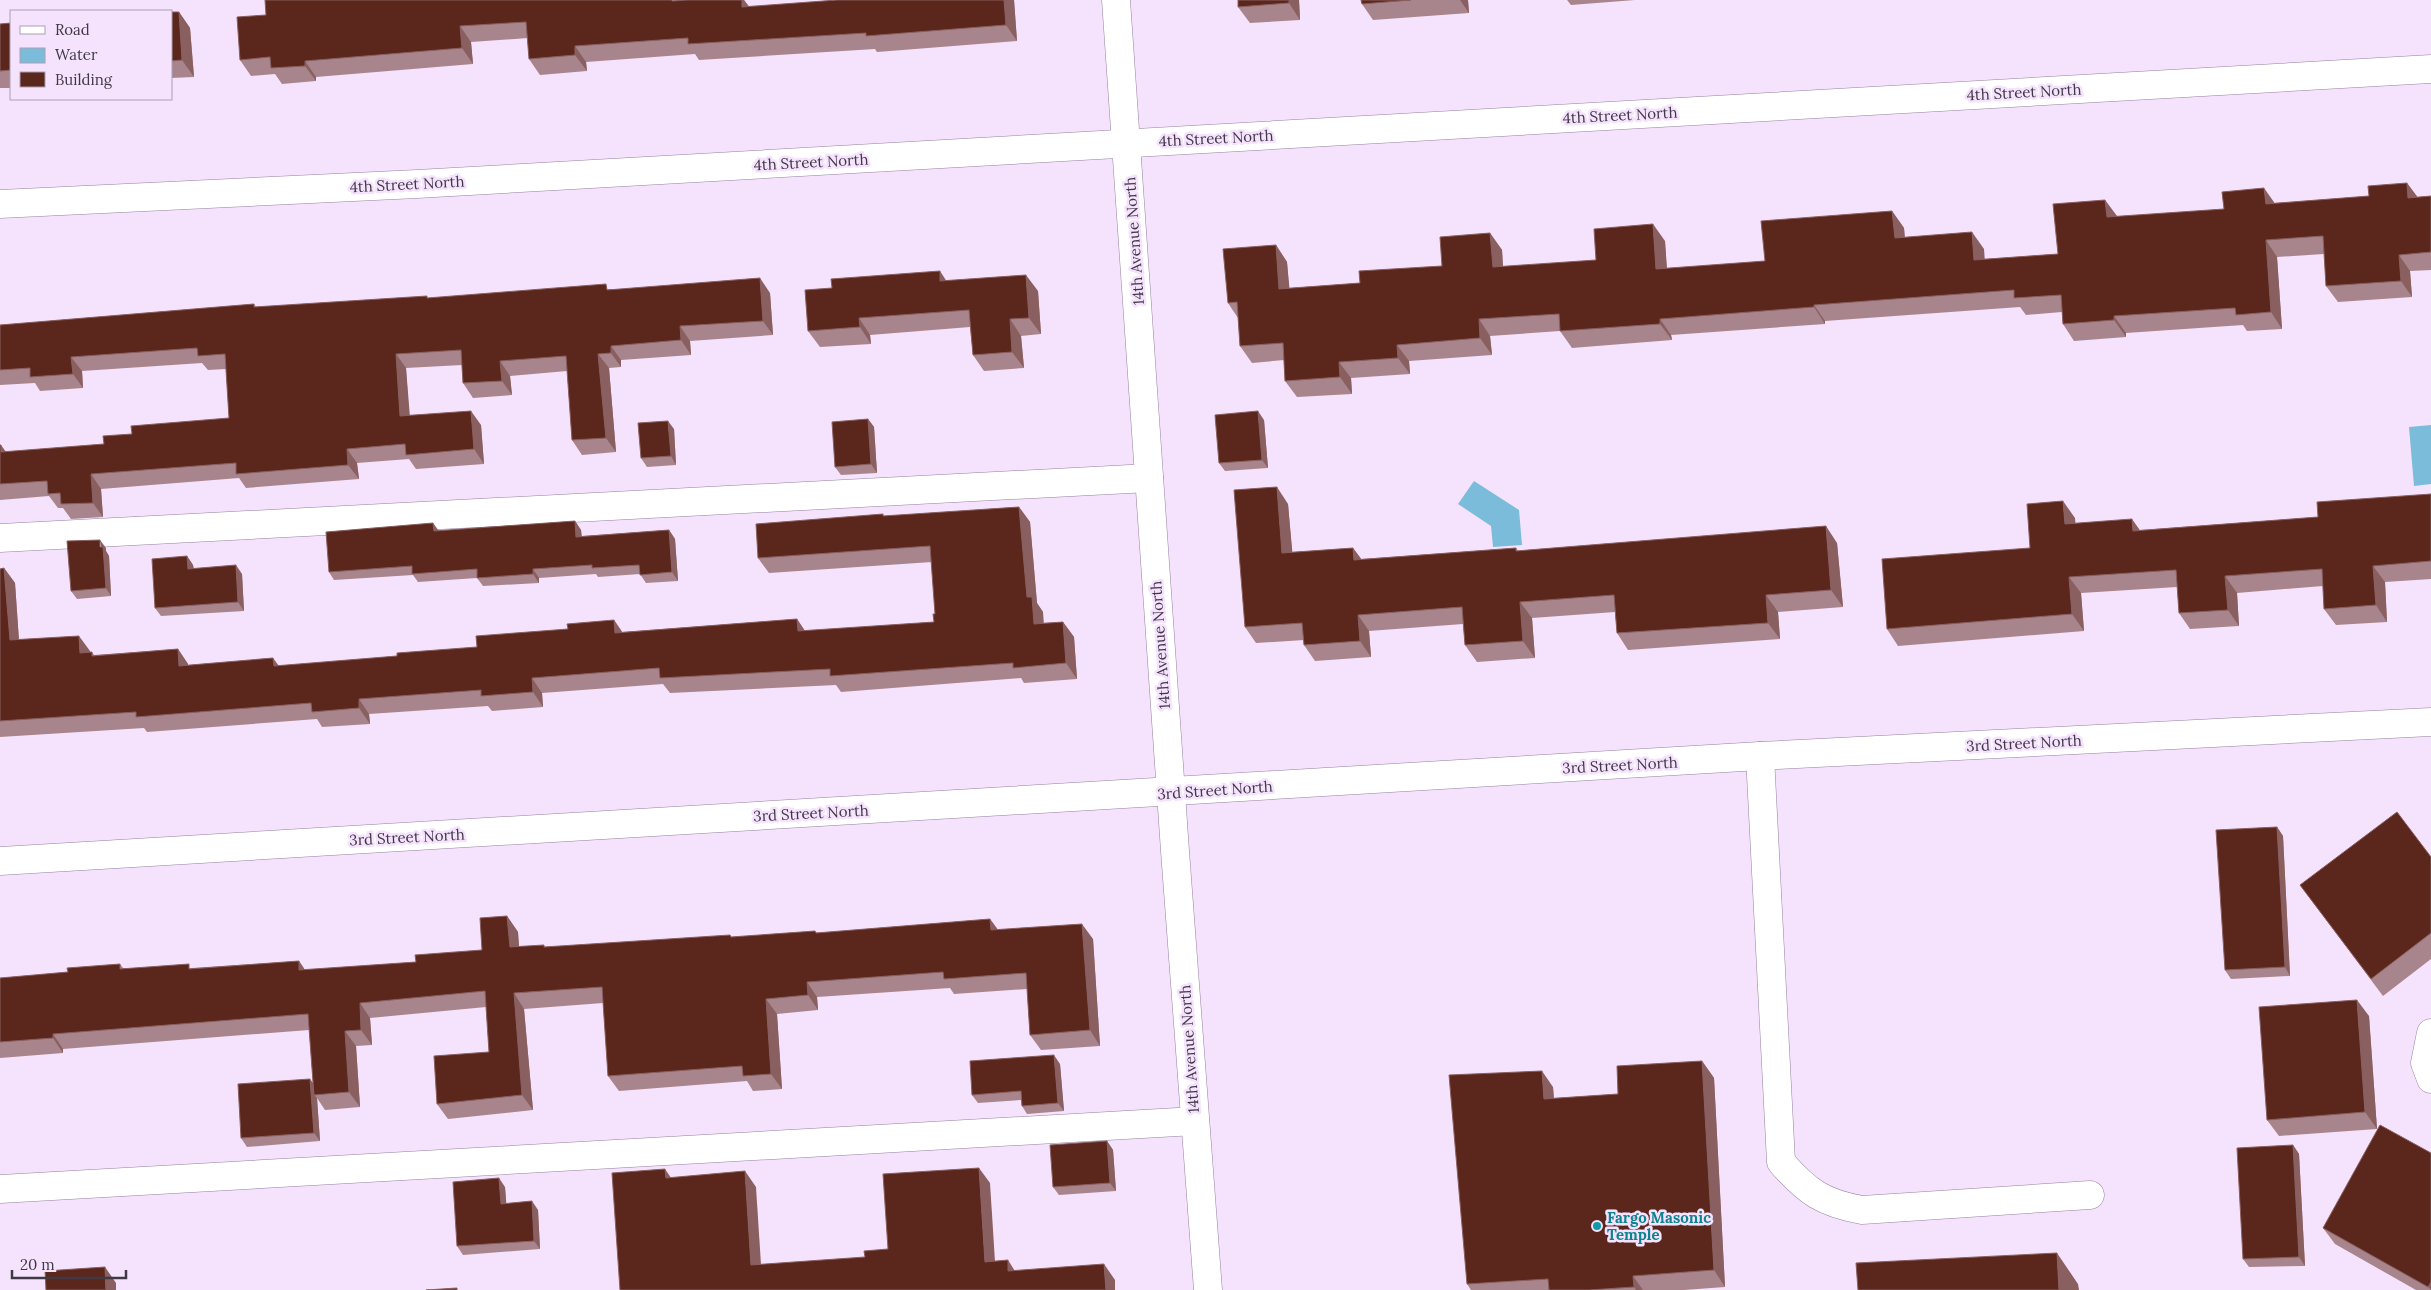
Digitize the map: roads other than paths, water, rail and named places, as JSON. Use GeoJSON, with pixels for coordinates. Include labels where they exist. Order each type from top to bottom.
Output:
{"type":"FeatureCollection","features":[{"type":"Feature","properties":{"kind":"street","name":"14th Avenue North"},"geometry":{"type":"LineString","coordinates":[[1116,0],[1128,144],[1148,478],[1170,792],[1208,1290]]}},
{"type":"Feature","properties":{"kind":"street","name":"4th Street North"},"geometry":{"type":"LineString","coordinates":[[0,204],[418,184],[2431,69]]}},
{"type":"Feature","properties":{"kind":"street"},"geometry":{"type":"LineString","coordinates":[[0,538],[1148,478]]}},
{"type":"Feature","properties":{"kind":"street","name":"3rd Street North"},"geometry":{"type":"LineString","coordinates":[[0,861],[1760,756],[2431,722]]}},
{"type":"Feature","properties":{"kind":"street"},"geometry":{"type":"LineString","coordinates":[[1760,756],[1781,1162],[1797,1181],[1816,1196],[1836,1205],[1862,1210],[2090,1195]]}},
{"type":"Feature","properties":{"kind":"street"},"geometry":{"type":"LineString","coordinates":[[2431,1033],[2424,1064],[2431,1079]]}},
{"type":"Feature","properties":{"kind":"street"},"geometry":{"type":"LineString","coordinates":[[0,1189],[1195,1121]]}},
{"type":"Feature","properties":{"kind":"water"},"geometry":{"type":"Polygon","coordinates":[[[2431,425],[2431,484],[2414,486],[2409,427],[2431,425]]]}},
{"type":"Feature","properties":{"kind":"water"},"geometry":{"type":"Polygon","coordinates":[[[1474,481],[1519,510],[1522,545],[1493,547],[1491,526],[1458,504],[1474,481]]]}},
{"type":"Feature","properties":{"kind":"place","name":"Fargo Masonic Temple"},"geometry":{"type":"Point","coordinates":[1597,1226]}}]}
